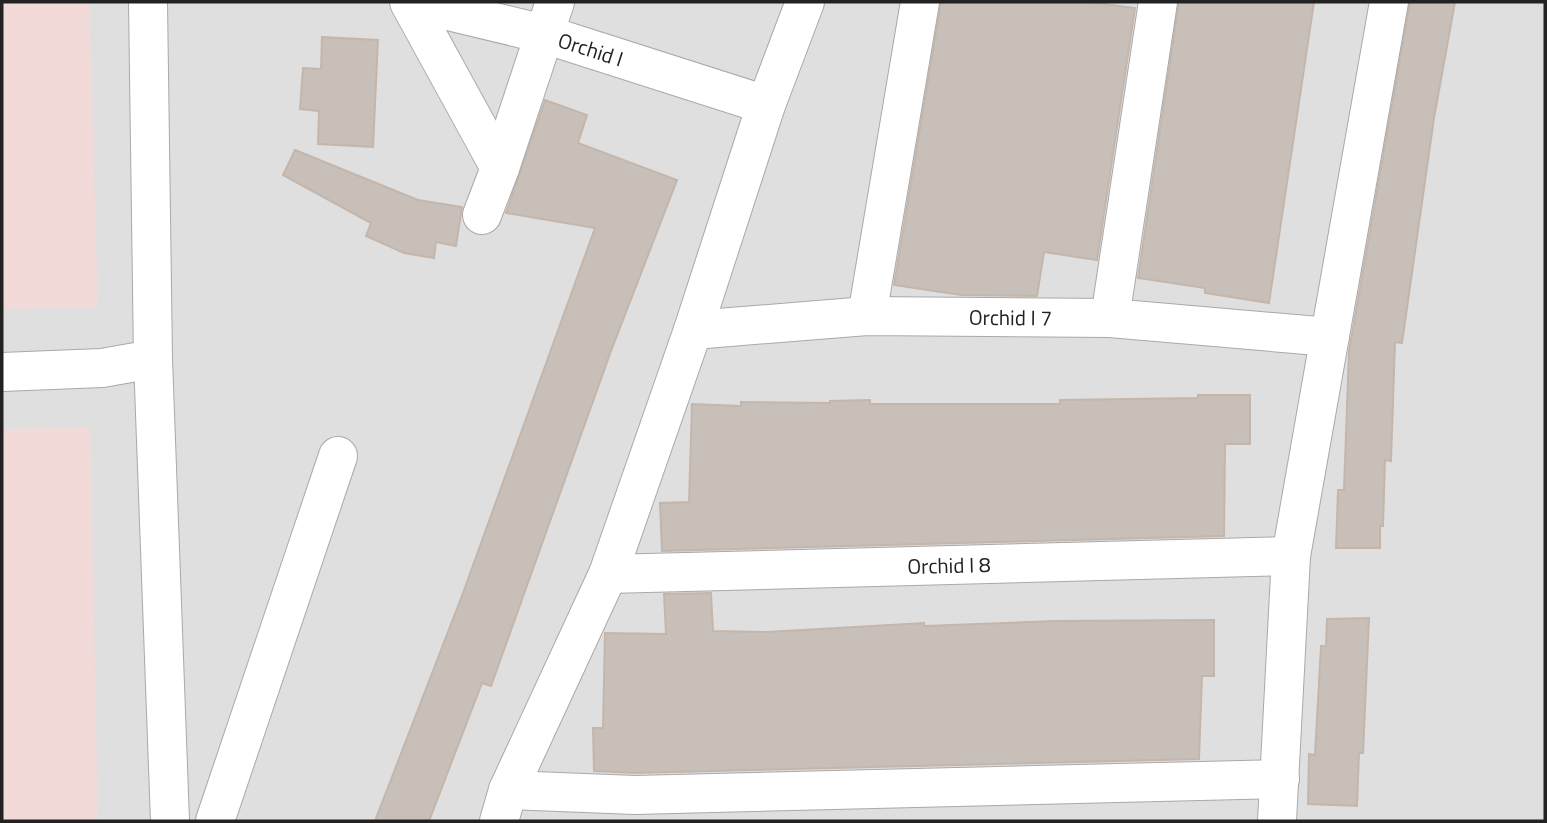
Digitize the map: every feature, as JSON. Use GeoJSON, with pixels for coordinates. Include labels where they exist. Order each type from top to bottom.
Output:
{"type":"FeatureCollection","features":[{"type":"Feature","properties":{"kind":"street"},"geometry":{"type":"LineString","coordinates":[[148,2],[153,359],[170,821]]}},
{"type":"Feature","properties":{"kind":"street"},"geometry":{"type":"LineString","coordinates":[[410,2],[500,168]]}},
{"type":"Feature","properties":{"kind":"street","name":"Orchid I"},"geometry":{"type":"LineString","coordinates":[[410,2],[549,18],[766,105]]}},
{"type":"Feature","properties":{"kind":"street"},"geometry":{"type":"LineString","coordinates":[[805,2],[766,105],[608,574],[503,806],[635,808],[1280,779]]}},
{"type":"Feature","properties":{"kind":"street"},"geometry":{"type":"LineString","coordinates":[[867,316],[920,2]]}},
{"type":"Feature","properties":{"kind":"street"},"geometry":{"type":"LineString","coordinates":[[1110,318],[1158,2]]}},
{"type":"Feature","properties":{"kind":"street"},"geometry":{"type":"LineString","coordinates":[[1277,821],[1291,556],[1389,2]]}},
{"type":"Feature","properties":{"kind":"street"},"geometry":{"type":"LineString","coordinates":[[482,215],[549,18]]}},
{"type":"Feature","properties":{"kind":"street","name":"Orchid I 7"},"geometry":{"type":"LineString","coordinates":[[692,330],[867,316],[1110,318],[1330,337]]}},
{"type":"Feature","properties":{"kind":"street"},"geometry":{"type":"LineString","coordinates":[[2,372],[102,368],[153,359]]}},
{"type":"Feature","properties":{"kind":"street"},"geometry":{"type":"LineString","coordinates":[[215,821],[338,456]]}},
{"type":"Feature","properties":{"kind":"street","name":"Orchid I 8"},"geometry":{"type":"LineString","coordinates":[[608,574],[1291,556]]}},
{"type":"Feature","properties":{"kind":"shaded area"},"geometry":{"type":"Polygon","coordinates":[[[2,2],[1545,2],[1545,821],[2,821],[2,2]]]}},
{"type":"Feature","properties":{"kind":"shaded area"},"geometry":{"type":"Polygon","coordinates":[[[2,2],[89,2],[98,307],[2,309],[2,2]]]}},
{"type":"Feature","properties":{"kind":"shaded area"},"geometry":{"type":"Polygon","coordinates":[[[90,428],[98,821],[2,821],[2,429],[90,428]]]}},
{"type":"Feature","properties":{"kind":"building"},"geometry":{"type":"Polygon","coordinates":[[[941,2],[1089,2],[1135,8],[1097,260],[1044,252],[1037,296],[961,295],[894,285],[941,2]]]}},
{"type":"Feature","properties":{"kind":"building"},"geometry":{"type":"Polygon","coordinates":[[[1179,2],[1314,2],[1269,303],[1205,293],[1205,288],[1138,278],[1179,2]]]}},
{"type":"Feature","properties":{"kind":"building"},"geometry":{"type":"Polygon","coordinates":[[[1410,2],[1455,2],[1434,118],[1402,343],[1395,342],[1391,461],[1385,460],[1380,548],[1336,548],[1338,490],[1344,490],[1349,351],[1410,2]]]}},
{"type":"Feature","properties":{"kind":"building"},"geometry":{"type":"Polygon","coordinates":[[[322,37],[378,40],[373,147],[318,144],[319,111],[300,109],[303,68],[321,69],[322,37]]]}},
{"type":"Feature","properties":{"kind":"building"},"geometry":{"type":"Polygon","coordinates":[[[545,100],[587,115],[578,143],[677,180],[611,351],[491,686],[482,683],[429,821],[375,821],[463,593],[595,228],[506,213],[545,100]]]}},
{"type":"Feature","properties":{"kind":"building"},"geometry":{"type":"Polygon","coordinates":[[[295,150],[418,200],[462,207],[456,246],[436,242],[434,258],[404,253],[366,236],[371,223],[283,175],[295,150]]]}},
{"type":"Feature","properties":{"kind":"building"},"geometry":{"type":"Polygon","coordinates":[[[1198,395],[1250,395],[1250,444],[1225,444],[1224,536],[662,551],[660,503],[689,502],[692,404],[741,406],[741,402],[830,403],[870,400],[870,404],[1060,404],[1060,400],[1198,398],[1198,395]]]}},
{"type":"Feature","properties":{"kind":"building"},"geometry":{"type":"Polygon","coordinates":[[[711,593],[713,631],[767,632],[924,623],[924,626],[1055,621],[1214,620],[1214,676],[1202,676],[1199,759],[635,773],[594,771],[593,728],[603,728],[605,633],[666,634],[664,594],[711,593]]]}},
{"type":"Feature","properties":{"kind":"building"},"geometry":{"type":"Polygon","coordinates":[[[1369,618],[1363,753],[1359,753],[1357,806],[1308,804],[1309,754],[1315,755],[1321,646],[1326,646],[1327,619],[1369,618]]]}}]}
